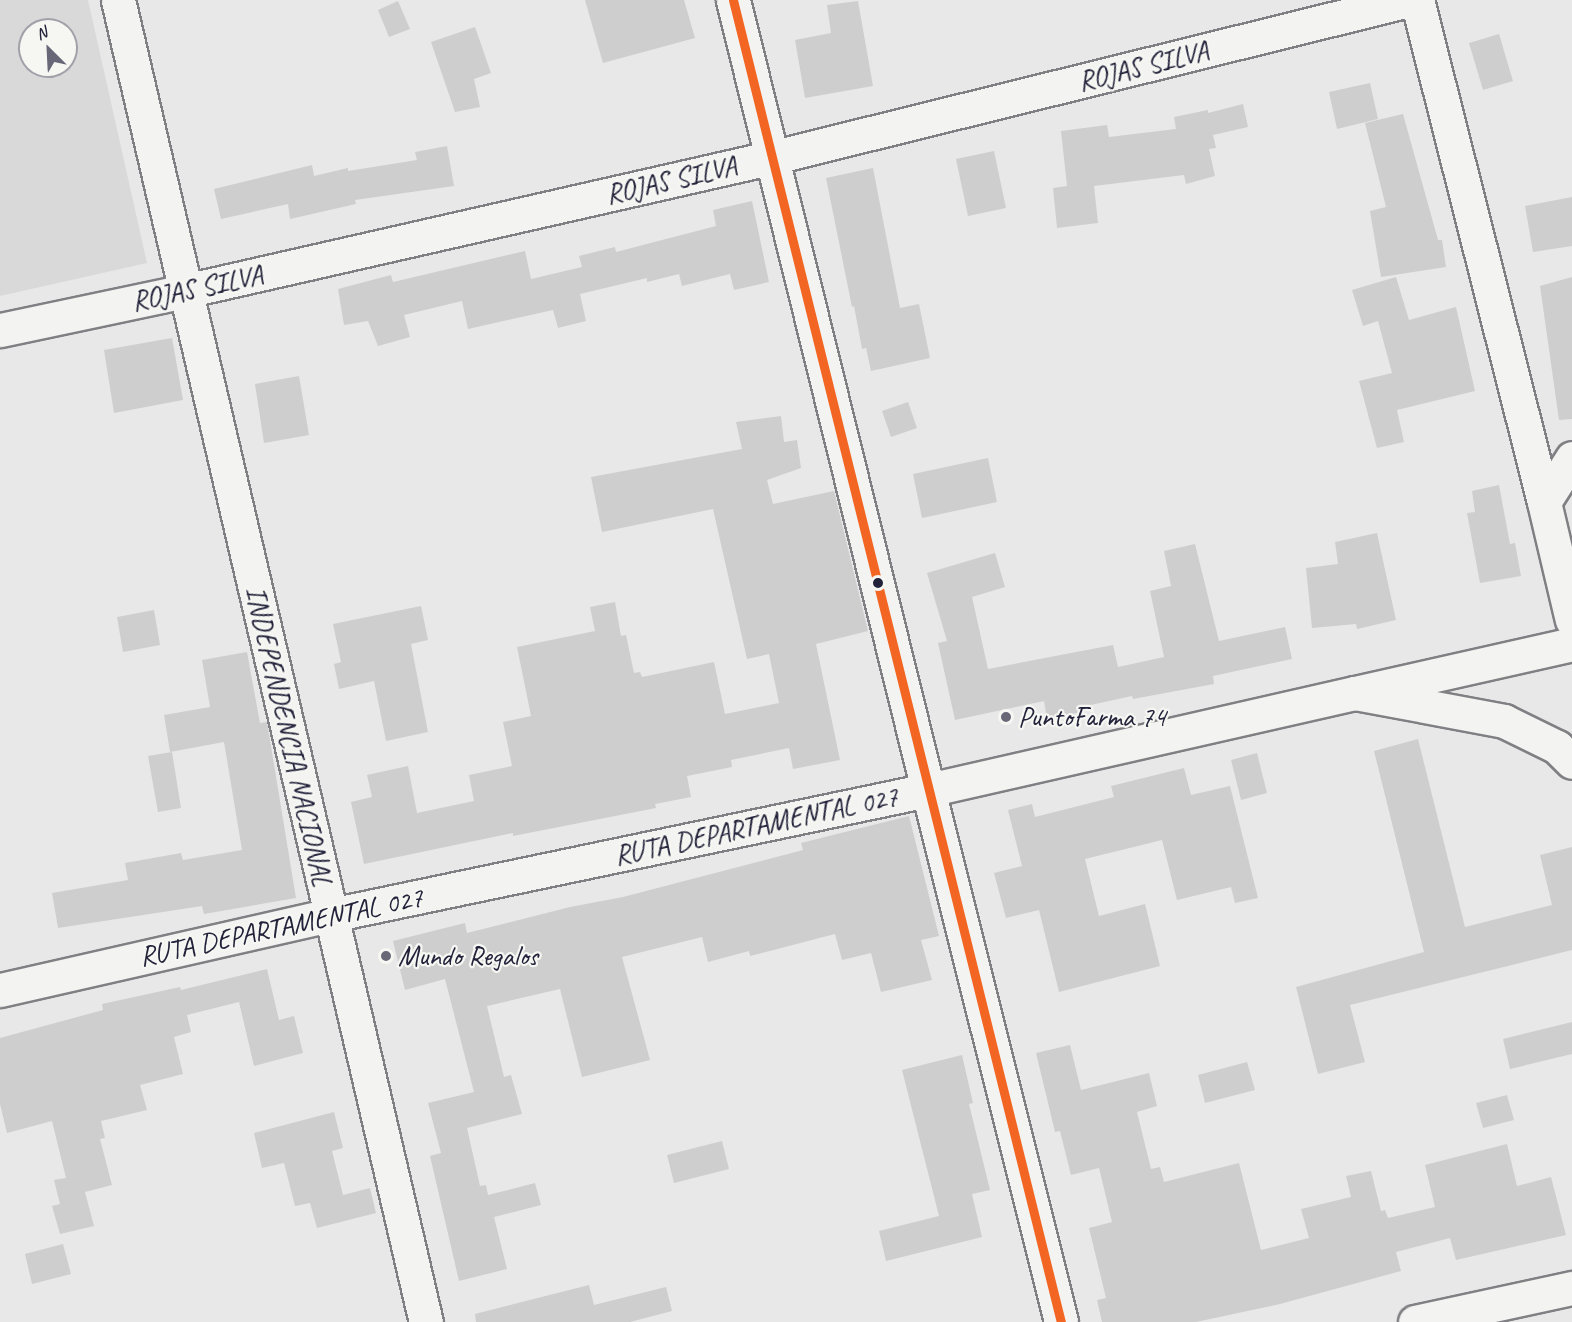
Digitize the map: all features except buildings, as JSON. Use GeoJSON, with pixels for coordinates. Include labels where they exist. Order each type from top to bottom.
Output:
{"type":"FeatureCollection","features":[{"type":"Feature","properties":{"kind":"street","name":"INDEPENDENCIA NACIONAL"},"geometry":{"type":"LineString","coordinates":[[118,0],[426,1322]]}},
{"type":"Feature","properties":{"kind":"street"},"geometry":{"type":"LineString","coordinates":[[733,0],[774,157],[928,790],[1061,1322]]}},
{"type":"Feature","properties":{"kind":"street","name":"ROJAS SILVA"},"geometry":{"type":"LineString","coordinates":[[0,330],[185,291],[774,157],[1409,0]]}},
{"type":"Feature","properties":{"kind":"street"},"geometry":{"type":"LineString","coordinates":[[1417,0],[1572,620]]}},
{"type":"Feature","properties":{"kind":"street"},"geometry":{"type":"LineString","coordinates":[[1544,502],[1572,458]]}},
{"type":"Feature","properties":{"kind":"street"},"geometry":{"type":"LineString","coordinates":[[1355,693],[1572,644]]}},
{"type":"Feature","properties":{"kind":"street","name":"RUTA DEPARTAMENTAL 027"},"geometry":{"type":"LineString","coordinates":[[0,990],[331,915],[928,790],[1355,693],[1504,721],[1557,747],[1572,762]]}},
{"type":"Feature","properties":{"kind":"street"},"geometry":{"type":"LineString","coordinates":[[1415,1322],[1572,1288]]}},
{"type":"Feature","properties":{"kind":"shaded area"},"geometry":{"type":"Polygon","coordinates":[[[0,0],[88,0],[147,263],[0,296],[0,0]]]}},
{"type":"Feature","properties":{"kind":"transit line"},"geometry":{"type":"LineString","coordinates":[[733,0],[1061,1322]]}},
{"type":"Feature","properties":{"kind":"place","name":"PuntoFarma 74"},"geometry":{"type":"Point","coordinates":[1006,717]}},
{"type":"Feature","properties":{"kind":"place","name":"Mundo Regalos"},"geometry":{"type":"Point","coordinates":[386,956]}}]}
